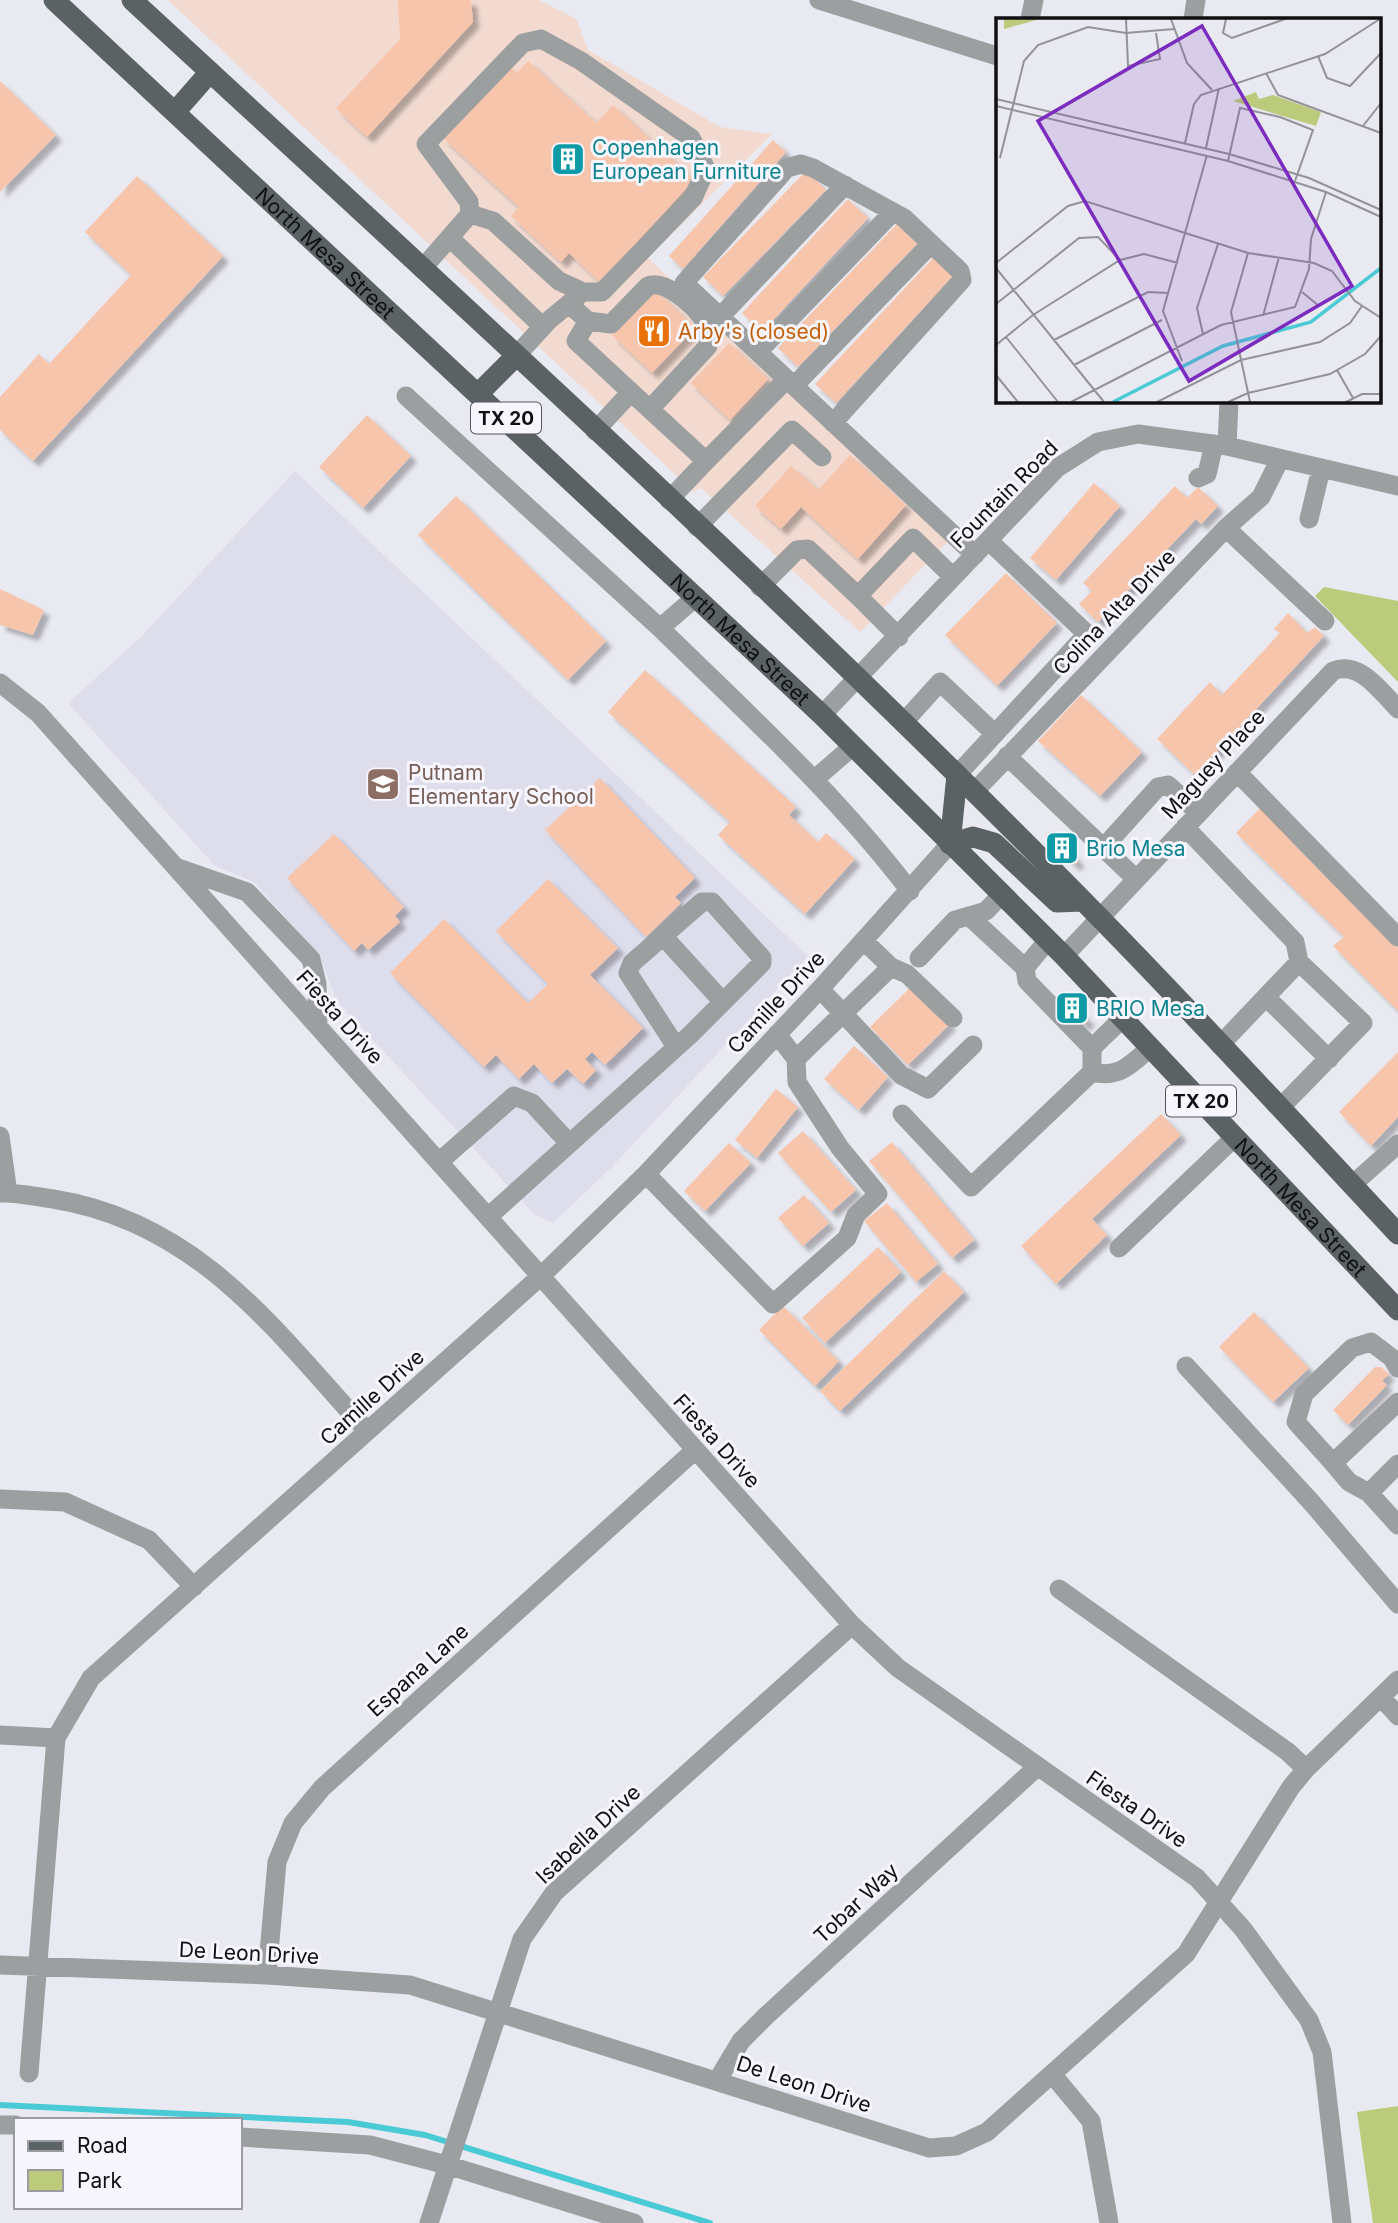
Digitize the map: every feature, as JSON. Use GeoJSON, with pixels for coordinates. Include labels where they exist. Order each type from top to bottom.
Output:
{"type":"FeatureCollection","features":[{"type":"Feature","properties":{"kind":"main road","name":"North Mesa Street"},"geometry":{"type":"LineString","coordinates":[[54,0],[822,715],[1064,956],[1398,1310]]}},
{"type":"Feature","properties":{"kind":"main road","name":"TX 20"},"geometry":{"type":"LineString","coordinates":[[132,0],[595,430],[957,775],[1100,918],[1398,1234]]}},
{"type":"Feature","properties":{"kind":"main road"},"geometry":{"type":"LineString","coordinates":[[175,112],[210,72]]}},
{"type":"Feature","properties":{"kind":"main road"},"geometry":{"type":"LineString","coordinates":[[479,393],[516,356]]}},
{"type":"Feature","properties":{"kind":"main road"},"geometry":{"type":"LineString","coordinates":[[957,775],[950,844],[973,837],[994,843],[1057,902],[1083,901]]}},
{"type":"Feature","properties":{"kind":"street"},"geometry":{"type":"LineString","coordinates":[[819,0],[993,56]]}},
{"type":"Feature","properties":{"kind":"street"},"geometry":{"type":"LineString","coordinates":[[1030,18],[1034,0]]}},
{"type":"Feature","properties":{"kind":"street"},"geometry":{"type":"LineString","coordinates":[[1193,18],[1196,0]]}},
{"type":"Feature","properties":{"kind":"street"},"geometry":{"type":"LineString","coordinates":[[422,269],[470,214],[469,202],[463,192],[426,144],[523,43],[541,39],[581,61],[691,138],[706,169],[693,198],[602,292],[576,298],[516,356]]}},
{"type":"Feature","properties":{"kind":"street"},"geometry":{"type":"LineString","coordinates":[[833,423],[958,288],[962,280],[960,271],[904,218],[801,164],[787,168],[684,283],[833,423],[1087,634],[957,775]]}},
{"type":"Feature","properties":{"kind":"street"},"geometry":{"type":"LineString","coordinates":[[720,317],[845,186]]}},
{"type":"Feature","properties":{"kind":"street"},"geometry":{"type":"LineString","coordinates":[[758,352],[893,212]]}},
{"type":"Feature","properties":{"kind":"street"},"geometry":{"type":"LineString","coordinates":[[470,214],[493,221],[576,298],[588,321]]}},
{"type":"Feature","properties":{"kind":"street"},"geometry":{"type":"LineString","coordinates":[[450,238],[543,327]]}},
{"type":"Feature","properties":{"kind":"street"},"geometry":{"type":"LineString","coordinates":[[669,500],[706,461],[932,244]]}},
{"type":"Feature","properties":{"kind":"street"},"geometry":{"type":"LineString","coordinates":[[588,321],[611,324],[648,286],[656,283],[665,286],[703,319],[709,332],[708,346],[650,409]]}},
{"type":"Feature","properties":{"kind":"street"},"geometry":{"type":"LineString","coordinates":[[588,321],[576,341],[706,461]]}},
{"type":"Feature","properties":{"kind":"street"},"geometry":{"type":"LineString","coordinates":[[595,430],[631,392]]}},
{"type":"Feature","properties":{"kind":"street"},"geometry":{"type":"LineString","coordinates":[[406,396],[660,628],[816,779],[879,850],[910,891]]}},
{"type":"Feature","properties":{"kind":"street"},"geometry":{"type":"LineString","coordinates":[[1198,478],[1208,474],[1220,445],[1229,402]]}},
{"type":"Feature","properties":{"kind":"street"},"geometry":{"type":"LineString","coordinates":[[697,527],[792,430],[822,457]]}},
{"type":"Feature","properties":{"kind":"street","name":"Fountain Road"},"geometry":{"type":"LineString","coordinates":[[822,715],[1057,468],[1098,442],[1138,434],[1220,445],[1398,486]]}},
{"type":"Feature","properties":{"kind":"street","name":"Colina Alta Drive"},"geometry":{"type":"LineString","coordinates":[[974,792],[1226,528],[1261,496],[1280,459]]}},
{"type":"Feature","properties":{"kind":"street"},"geometry":{"type":"LineString","coordinates":[[1309,519],[1321,469]]}},
{"type":"Feature","properties":{"kind":"street"},"geometry":{"type":"LineString","coordinates":[[1226,528],[1325,621]]}},
{"type":"Feature","properties":{"kind":"street"},"geometry":{"type":"LineString","coordinates":[[858,596],[913,538],[953,577]]}},
{"type":"Feature","properties":{"kind":"street"},"geometry":{"type":"LineString","coordinates":[[760,587],[797,550],[808,549],[899,637]]}},
{"type":"Feature","properties":{"kind":"street"},"geometry":{"type":"LineString","coordinates":[[660,628],[696,597]]}},
{"type":"Feature","properties":{"kind":"street","name":"Maguey Place"},"geometry":{"type":"LineString","coordinates":[[1064,956],[1328,674],[1339,668],[1353,669],[1365,676],[1398,709]]}},
{"type":"Feature","properties":{"kind":"street"},"geometry":{"type":"LineString","coordinates":[[902,723],[940,682],[995,734]]}},
{"type":"Feature","properties":{"kind":"street","name":"Fiesta Drive"},"geometry":{"type":"LineString","coordinates":[[0,683],[38,713],[852,1625],[898,1668],[1197,1878],[1221,1902],[1309,2020],[1322,2052],[1342,2223]]}},
{"type":"Feature","properties":{"kind":"street"},"geometry":{"type":"LineString","coordinates":[[816,779],[853,746]]}},
{"type":"Feature","properties":{"kind":"street"},"geometry":{"type":"LineString","coordinates":[[1007,756],[1136,878]]}},
{"type":"Feature","properties":{"kind":"street"},"geometry":{"type":"LineString","coordinates":[[1237,772],[1398,937]]}},
{"type":"Feature","properties":{"kind":"street"},"geometry":{"type":"LineString","coordinates":[[1104,847],[1158,788],[1168,785],[1199,813]]}},
{"type":"Feature","properties":{"kind":"street"},"geometry":{"type":"LineString","coordinates":[[1185,827],[1295,942],[1299,962],[1363,1023],[1280,1108]]}},
{"type":"Feature","properties":{"kind":"street","name":"Camille Drive"},"geometry":{"type":"LineString","coordinates":[[29,2073],[56,1738],[91,1678],[541,1276],[646,1174],[820,989],[950,844]]}},
{"type":"Feature","properties":{"kind":"street"},"geometry":{"type":"LineString","coordinates":[[176,867],[247,892],[311,959],[317,984],[318,1026]]}},
{"type":"Feature","properties":{"kind":"street"},"geometry":{"type":"LineString","coordinates":[[919,958],[955,920],[986,911],[1002,894]]}},
{"type":"Feature","properties":{"kind":"street"},"geometry":{"type":"LineString","coordinates":[[488,1217],[723,1002],[762,963],[762,958],[712,902],[702,902],[632,963],[628,973],[675,1045]]}},
{"type":"Feature","properties":{"kind":"street"},"geometry":{"type":"LineString","coordinates":[[902,1114],[971,1187],[1092,1072],[1092,1048],[1027,981],[1025,968],[970,917]]}},
{"type":"Feature","properties":{"kind":"street"},"geometry":{"type":"LineString","coordinates":[[663,936],[723,1002]]}},
{"type":"Feature","properties":{"kind":"street"},"geometry":{"type":"LineString","coordinates":[[1025,968],[1048,940]]}},
{"type":"Feature","properties":{"kind":"street"},"geometry":{"type":"LineString","coordinates":[[864,941],[891,967],[907,974],[953,1018]]}},
{"type":"Feature","properties":{"kind":"street"},"geometry":{"type":"LineString","coordinates":[[1220,1045],[1299,962]]}},
{"type":"Feature","properties":{"kind":"street"},"geometry":{"type":"LineString","coordinates":[[796,1059],[891,967]]}},
{"type":"Feature","properties":{"kind":"street"},"geometry":{"type":"LineString","coordinates":[[820,989],[901,1075],[928,1090],[973,1045]]}},
{"type":"Feature","properties":{"kind":"street"},"geometry":{"type":"LineString","coordinates":[[1267,998],[1329,1059]]}},
{"type":"Feature","properties":{"kind":"street"},"geometry":{"type":"LineString","coordinates":[[1092,1048],[1123,1018]]}},
{"type":"Feature","properties":{"kind":"street"},"geometry":{"type":"LineString","coordinates":[[646,1174],[773,1304],[847,1238],[856,1215],[878,1194],[840,1148],[797,1082],[796,1059],[777,1034]]}},
{"type":"Feature","properties":{"kind":"street"},"geometry":{"type":"LineString","coordinates":[[1092,1072],[1108,1076],[1128,1068],[1151,1047]]}},
{"type":"Feature","properties":{"kind":"street"},"geometry":{"type":"LineString","coordinates":[[439,1162],[514,1096],[532,1103],[569,1143]]}},
{"type":"Feature","properties":{"kind":"street"},"geometry":{"type":"LineString","coordinates":[[0,1136],[4,1193],[92,1205],[185,1249],[239,1291],[367,1431]]}},
{"type":"Feature","properties":{"kind":"street"},"geometry":{"type":"LineString","coordinates":[[1119,1248],[1235,1137]]}},
{"type":"Feature","properties":{"kind":"street"},"geometry":{"type":"LineString","coordinates":[[1352,1185],[1398,1143]]}},
{"type":"Feature","properties":{"kind":"street"},"geometry":{"type":"LineString","coordinates":[[1396,1360],[1371,1342],[1352,1349],[1304,1394],[1296,1422],[1349,1482],[1369,1493],[1398,1525]]}},
{"type":"Feature","properties":{"kind":"street"},"geometry":{"type":"LineString","coordinates":[[1186,1366],[1312,1503],[1398,1604]]}},
{"type":"Feature","properties":{"kind":"street"},"geometry":{"type":"LineString","coordinates":[[1333,1463],[1398,1402]]}},
{"type":"Feature","properties":{"kind":"street","name":"Espana Lane"},"geometry":{"type":"LineString","coordinates":[[267,1975],[277,1862],[293,1824],[314,1797],[694,1451]]}},
{"type":"Feature","properties":{"kind":"street"},"geometry":{"type":"LineString","coordinates":[[1369,1493],[1398,1464]]}},
{"type":"Feature","properties":{"kind":"street"},"geometry":{"type":"LineString","coordinates":[[0,1499],[65,1502],[137,1534],[149,1540],[194,1587]]}},
{"type":"Feature","properties":{"kind":"street"},"geometry":{"type":"LineString","coordinates":[[1059,1589],[1288,1752],[1306,1769]]}},
{"type":"Feature","properties":{"kind":"street","name":"Isabella Drive"},"geometry":{"type":"LineString","coordinates":[[429,2223],[456,2133],[522,1938],[554,1893],[852,1625]]}},
{"type":"Feature","properties":{"kind":"street","name":"De Leon Drive"},"geometry":{"type":"LineString","coordinates":[[0,1965],[267,1975],[410,1985],[497,2010],[929,2148],[956,2146],[987,2132],[1186,1954],[1291,1787],[1306,1769],[1398,1680]]}},
{"type":"Feature","properties":{"kind":"street"},"geometry":{"type":"LineString","coordinates":[[1381,1697],[1398,1716]]}},
{"type":"Feature","properties":{"kind":"street"},"geometry":{"type":"LineString","coordinates":[[0,1735],[56,1738]]}},
{"type":"Feature","properties":{"kind":"street","name":"Tobar Way"},"geometry":{"type":"LineString","coordinates":[[717,2081],[741,2041],[766,2016],[1037,1767]]}},
{"type":"Feature","properties":{"kind":"street"},"geometry":{"type":"LineString","coordinates":[[1052,2074],[1091,2121],[1109,2223]]}},
{"type":"Feature","properties":{"kind":"street"},"geometry":{"type":"LineString","coordinates":[[242,2137],[370,2145],[448,2161],[634,2223]]}},
{"type":"Feature","properties":{"kind":"shaded area"},"geometry":{"type":"Polygon","coordinates":[[[168,0],[539,0],[576,19],[588,50],[720,127],[772,134],[648,258],[950,539],[860,632],[701,488],[694,492],[168,0]]]}},
{"type":"Feature","properties":{"kind":"shaded area","name":"Putnam Elementary School"},"geometry":{"type":"Polygon","coordinates":[[[295,471],[808,956],[611,1168],[553,1223],[535,1215],[336,1000],[320,956],[254,882],[214,865],[68,703],[140,638],[295,471]]]}},
{"type":"Feature","properties":{"kind":"green space"},"geometry":{"type":"Polygon","coordinates":[[[1324,587],[1398,601],[1398,682],[1315,596],[1324,587]]]}},
{"type":"Feature","properties":{"kind":"green space"},"geometry":{"type":"Polygon","coordinates":[[[1398,2106],[1398,2223],[1373,2223],[1357,2112],[1398,2106]]]}},
{"type":"Feature","properties":{"kind":"building"},"geometry":{"type":"Polygon","coordinates":[[[398,0],[471,0],[473,22],[367,137],[336,108],[400,39],[398,0]]]}},
{"type":"Feature","properties":{"kind":"building","name":"Copenhagen European Furniture"},"geometry":{"type":"Polygon","coordinates":[[[528,61],[596,123],[613,105],[694,180],[600,282],[569,253],[561,262],[511,216],[519,207],[443,138],[509,66],[517,73],[528,61]]]}},
{"type":"Feature","properties":{"kind":"building"},"geometry":{"type":"Polygon","coordinates":[[[0,81],[56,135],[0,192],[0,81]]]}},
{"type":"Feature","properties":{"kind":"building"},"geometry":{"type":"Polygon","coordinates":[[[773,140],[786,152],[683,269],[669,256],[773,140]]]}},
{"type":"Feature","properties":{"kind":"building"},"geometry":{"type":"Polygon","coordinates":[[[806,171],[826,190],[723,296],[703,277],[806,171]]]}},
{"type":"Feature","properties":{"kind":"building"},"geometry":{"type":"Polygon","coordinates":[[[137,176],[223,256],[33,461],[0,430],[0,397],[39,354],[49,364],[131,275],[85,232],[137,176]]]}},
{"type":"Feature","properties":{"kind":"building"},"geometry":{"type":"Polygon","coordinates":[[[848,199],[868,218],[762,332],[742,313],[848,199]]]}},
{"type":"Feature","properties":{"kind":"building"},"geometry":{"type":"Polygon","coordinates":[[[898,223],[919,242],[798,367],[778,348],[898,223]]]}},
{"type":"Feature","properties":{"kind":"building"},"geometry":{"type":"Polygon","coordinates":[[[934,257],[954,275],[836,403],[815,384],[934,257]]]}},
{"type":"Feature","properties":{"kind":"building","name":"Arby's (closed)"},"geometry":{"type":"Polygon","coordinates":[[[655,290],[695,328],[652,373],[612,335],[655,290]]]}},
{"type":"Feature","properties":{"kind":"building"},"geometry":{"type":"Polygon","coordinates":[[[729,343],[768,379],[730,420],[691,383],[729,343]]]}},
{"type":"Feature","properties":{"kind":"building"},"geometry":{"type":"Polygon","coordinates":[[[367,415],[411,456],[363,508],[319,467],[367,415]]]}},
{"type":"Feature","properties":{"kind":"building"},"geometry":{"type":"Polygon","coordinates":[[[850,455],[906,505],[858,559],[801,507],[781,529],[755,506],[791,466],[818,490],[850,455]]]}},
{"type":"Feature","properties":{"kind":"building"},"geometry":{"type":"Polygon","coordinates":[[[1094,483],[1120,506],[1056,580],[1030,558],[1094,483]]]}},
{"type":"Feature","properties":{"kind":"building"},"geometry":{"type":"Polygon","coordinates":[[[1175,486],[1187,498],[1198,487],[1218,506],[1201,524],[1196,519],[1098,622],[1079,604],[1092,591],[1083,583],[1175,486]]]}},
{"type":"Feature","properties":{"kind":"building"},"geometry":{"type":"Polygon","coordinates":[[[456,496],[606,641],[568,680],[418,535],[456,496]]]}},
{"type":"Feature","properties":{"kind":"building"},"geometry":{"type":"Polygon","coordinates":[[[1006,573],[1057,623],[997,686],[945,635],[1006,573]]]}},
{"type":"Feature","properties":{"kind":"building"},"geometry":{"type":"Polygon","coordinates":[[[0,589],[44,610],[33,635],[0,625],[0,589]]]}},
{"type":"Feature","properties":{"kind":"building"},"geometry":{"type":"Polygon","coordinates":[[[1288,613],[1307,633],[1315,627],[1324,636],[1195,775],[1157,739],[1210,682],[1222,695],[1280,633],[1274,629],[1288,613]]]}},
{"type":"Feature","properties":{"kind":"building"},"geometry":{"type":"Polygon","coordinates":[[[645,670],[796,807],[789,815],[818,842],[826,833],[855,859],[805,914],[718,835],[730,822],[608,712],[645,670]]]}},
{"type":"Feature","properties":{"kind":"building"},"geometry":{"type":"Polygon","coordinates":[[[1081,695],[1142,752],[1100,796],[1038,741],[1081,695]]]}},
{"type":"Feature","properties":{"kind":"building"},"geometry":{"type":"Polygon","coordinates":[[[600,778],[695,878],[675,897],[681,903],[646,937],[545,830],[600,778]]]}},
{"type":"Feature","properties":{"kind":"building"},"geometry":{"type":"Polygon","coordinates":[[[1260,808],[1398,948],[1398,1011],[1333,946],[1344,937],[1236,833],[1260,808]]]}},
{"type":"Feature","properties":{"kind":"building","name":"Brio Mesa"},"geometry":{"type":"Polygon","coordinates":[[[1050,832],[1079,861],[1074,865],[1045,836],[1050,832]]]}},
{"type":"Feature","properties":{"kind":"building"},"geometry":{"type":"Polygon","coordinates":[[[334,834],[404,907],[395,916],[400,922],[368,950],[362,943],[354,951],[287,878],[334,834]]]}},
{"type":"Feature","properties":{"kind":"building"},"geometry":{"type":"Polygon","coordinates":[[[548,879],[618,948],[590,975],[643,1028],[605,1065],[592,1052],[585,1059],[596,1070],[583,1084],[567,1069],[552,1083],[534,1064],[519,1079],[496,1055],[484,1067],[390,973],[444,919],[528,1003],[548,984],[496,931],[548,879]]]}},
{"type":"Feature","properties":{"kind":"building"},"geometry":{"type":"Polygon","coordinates":[[[912,986],[950,1024],[908,1065],[870,1027],[912,986]]]}},
{"type":"Feature","properties":{"kind":"building","name":"BRIO Mesa"},"geometry":{"type":"Polygon","coordinates":[[[1060,992],[1089,1020],[1084,1025],[1055,997],[1060,992]]]}},
{"type":"Feature","properties":{"kind":"building"},"geometry":{"type":"Polygon","coordinates":[[[854,1046],[888,1077],[859,1110],[824,1079],[854,1046]]]}},
{"type":"Feature","properties":{"kind":"building"},"geometry":{"type":"Polygon","coordinates":[[[1398,1052],[1398,1117],[1371,1146],[1339,1112],[1398,1052]]]}},
{"type":"Feature","properties":{"kind":"building"},"geometry":{"type":"Polygon","coordinates":[[[776,1089],[798,1107],[757,1158],[735,1140],[776,1089]]]}},
{"type":"Feature","properties":{"kind":"building"},"geometry":{"type":"Polygon","coordinates":[[[1161,1114],[1181,1135],[1092,1219],[1107,1235],[1056,1284],[1021,1246],[1161,1114]]]}},
{"type":"Feature","properties":{"kind":"building"},"geometry":{"type":"Polygon","coordinates":[[[803,1131],[856,1190],[831,1212],[778,1153],[803,1131]]]}},
{"type":"Feature","properties":{"kind":"building"},"geometry":{"type":"Polygon","coordinates":[[[892,1142],[974,1240],[952,1258],[869,1161],[892,1142]]]}},
{"type":"Feature","properties":{"kind":"building"},"geometry":{"type":"Polygon","coordinates":[[[729,1143],[751,1163],[705,1211],[684,1191],[729,1143]]]}},
{"type":"Feature","properties":{"kind":"building"},"geometry":{"type":"Polygon","coordinates":[[[804,1195],[829,1223],[803,1246],[778,1218],[804,1195]]]}},
{"type":"Feature","properties":{"kind":"building"},"geometry":{"type":"Polygon","coordinates":[[[887,1203],[938,1264],[916,1282],[864,1221],[887,1203]]]}},
{"type":"Feature","properties":{"kind":"building"},"geometry":{"type":"Polygon","coordinates":[[[878,1247],[901,1272],[825,1343],[802,1318],[878,1247]]]}},
{"type":"Feature","properties":{"kind":"building"},"geometry":{"type":"Polygon","coordinates":[[[944,1271],[964,1292],[840,1411],[820,1391],[944,1271]]]}},
{"type":"Feature","properties":{"kind":"building"},"geometry":{"type":"Polygon","coordinates":[[[783,1306],[839,1361],[815,1386],[759,1330],[783,1306]]]}},
{"type":"Feature","properties":{"kind":"building"},"geometry":{"type":"Polygon","coordinates":[[[1254,1312],[1309,1368],[1273,1402],[1219,1347],[1254,1312]]]}},
{"type":"Feature","properties":{"kind":"building"},"geometry":{"type":"Polygon","coordinates":[[[1375,1367],[1381,1367],[1389,1374],[1382,1381],[1387,1385],[1348,1425],[1333,1410],[1375,1367]]]}},
{"type":"Feature","properties":{"kind":"waterway"},"geometry":{"type":"LineString","coordinates":[[0,2105],[348,2122],[425,2135],[710,2223]]}},
{"type":"Feature","properties":{"kind":"place","name":"Copenhagen European Furniture"},"geometry":{"type":"Point","coordinates":[568,159]}},
{"type":"Feature","properties":{"kind":"place","name":"Arby's (closed)"},"geometry":{"type":"Point","coordinates":[654,331]}},
{"type":"Feature","properties":{"kind":"place","name":"Putnam Elementary School"},"geometry":{"type":"Point","coordinates":[383,784]}},
{"type":"Feature","properties":{"kind":"place","name":"Brio Mesa"},"geometry":{"type":"Point","coordinates":[1062,848]}},
{"type":"Feature","properties":{"kind":"place","name":"BRIO Mesa"},"geometry":{"type":"Point","coordinates":[1072,1008]}}]}
